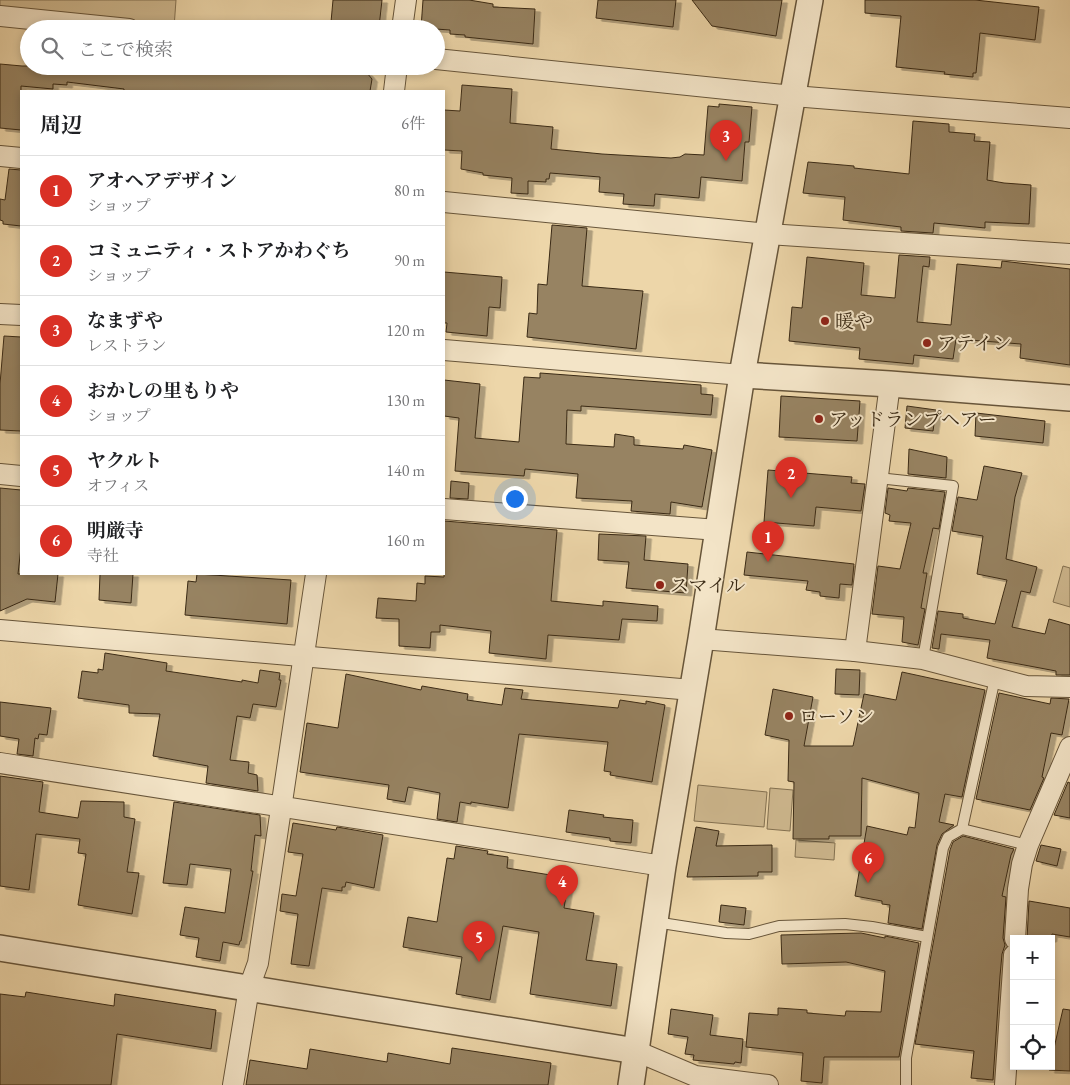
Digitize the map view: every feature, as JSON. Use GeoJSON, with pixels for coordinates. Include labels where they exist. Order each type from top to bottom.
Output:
{"type":"FeatureCollection","features":[{"type":"Feature","properties":{"kind":"street"},"geometry":{"type":"LineString","coordinates":[[403,20],[406,0]]}},
{"type":"Feature","properties":{"kind":"street"},"geometry":{"type":"LineString","coordinates":[[631,1085],[663,866],[742,375],[810,0]]}},
{"type":"Feature","properties":{"kind":"street"},"geometry":{"type":"LineString","coordinates":[[0,16],[40,20]]}},
{"type":"Feature","properties":{"kind":"street"},"geometry":{"type":"LineString","coordinates":[[445,60],[793,96],[1070,118]]}},
{"type":"Feature","properties":{"kind":"street"},"geometry":{"type":"LineString","coordinates":[[394,90],[396,75]]}},
{"type":"Feature","properties":{"kind":"street"},"geometry":{"type":"LineString","coordinates":[[0,156],[20,158]]}},
{"type":"Feature","properties":{"kind":"street"},"geometry":{"type":"LineString","coordinates":[[445,202],[768,234],[1070,254]]}},
{"type":"Feature","properties":{"kind":"street"},"geometry":{"type":"LineString","coordinates":[[0,314],[20,315]]}},
{"type":"Feature","properties":{"kind":"street"},"geometry":{"type":"LineString","coordinates":[[445,350],[742,375],[1070,398]]}},
{"type":"Feature","properties":{"kind":"street"},"geometry":{"type":"LineString","coordinates":[[855,652],[890,384]]}},
{"type":"Feature","properties":{"kind":"street"},"geometry":{"type":"LineString","coordinates":[[0,474],[20,476]]}},
{"type":"Feature","properties":{"kind":"street"},"geometry":{"type":"LineString","coordinates":[[445,509],[718,530]]}},
{"type":"Feature","properties":{"kind":"street"},"geometry":{"type":"LineString","coordinates":[[233,1085],[249,988],[258,964],[316,575]]}},
{"type":"Feature","properties":{"kind":"street"},"geometry":{"type":"LineString","coordinates":[[0,630],[692,690]]}},
{"type":"Feature","properties":{"kind":"street"},"geometry":{"type":"LineString","coordinates":[[701,639],[923,659],[1026,686],[1070,687]]}},
{"type":"Feature","properties":{"kind":"street"},"geometry":{"type":"LineString","coordinates":[[1015,935],[1018,889],[1022,864],[1028,845],[1070,747]]}},
{"type":"Feature","properties":{"kind":"street"},"geometry":{"type":"LineString","coordinates":[[0,763],[663,866]]}},
{"type":"Feature","properties":{"kind":"street"},"geometry":{"type":"LineString","coordinates":[[0,948],[636,1051],[694,1076],[768,1085]]}},
{"type":"Feature","properties":{"kind":"street"},"geometry":{"type":"LineString","coordinates":[[1005,1085],[1012,980]]}},
{"type":"Feature","properties":{"kind":"lane"},"geometry":{"type":"LineString","coordinates":[[878,478],[953,486],[923,659]]}},
{"type":"Feature","properties":{"kind":"lane"},"geometry":{"type":"LineString","coordinates":[[962,829],[995,678]]}},
{"type":"Feature","properties":{"kind":"lane"},"geometry":{"type":"LineString","coordinates":[[906,1085],[906,1058],[943,848],[948,837],[962,829],[1028,845]]}},
{"type":"Feature","properties":{"kind":"lane"},"geometry":{"type":"LineString","coordinates":[[655,922],[726,933],[749,934],[779,926],[845,924],[872,927],[927,938]]}},
{"type":"Feature","properties":{"kind":"shaded area"},"geometry":{"type":"Polygon","coordinates":[[[0,0],[176,0],[175,20],[101,20],[0,9],[0,0]]]}},
{"type":"Feature","properties":{"kind":"shaded area"},"geometry":{"type":"Polygon","coordinates":[[[1063,566],[1070,568],[1070,607],[1053,602],[1063,566]]]}},
{"type":"Feature","properties":{"kind":"shaded area"},"geometry":{"type":"Polygon","coordinates":[[[698,785],[767,792],[764,827],[694,821],[698,785]]]}},
{"type":"Feature","properties":{"kind":"shaded area"},"geometry":{"type":"Polygon","coordinates":[[[770,788],[793,790],[790,831],[767,829],[770,788]]]}},
{"type":"Feature","properties":{"kind":"shaded area"},"geometry":{"type":"Polygon","coordinates":[[[796,840],[835,843],[834,860],[795,857],[796,840]]]}},
{"type":"Feature","properties":{"kind":"building"},"geometry":{"type":"Polygon","coordinates":[[[333,0],[382,0],[380,20],[331,20],[333,0]]]}},
{"type":"Feature","properties":{"kind":"building"},"geometry":{"type":"Polygon","coordinates":[[[423,0],[469,0],[493,4],[493,7],[535,9],[533,44],[450,34],[450,30],[445,30],[445,20],[422,20],[423,0]]]}},
{"type":"Feature","properties":{"kind":"building"},"geometry":{"type":"Polygon","coordinates":[[[598,0],[676,0],[673,27],[596,18],[598,0]]]}},
{"type":"Feature","properties":{"kind":"building"},"geometry":{"type":"Polygon","coordinates":[[[692,0],[782,0],[776,36],[712,26],[692,0]]]}},
{"type":"Feature","properties":{"kind":"building"},"geometry":{"type":"Polygon","coordinates":[[[865,0],[975,0],[1039,7],[1035,40],[980,33],[976,73],[973,73],[973,77],[896,67],[901,16],[865,13],[865,0]]]}},
{"type":"Feature","properties":{"kind":"building"},"geometry":{"type":"Polygon","coordinates":[[[0,64],[20,66],[20,75],[369,75],[372,79],[370,90],[124,90],[67,82],[67,85],[53,84],[53,89],[21,86],[20,130],[0,128],[0,64]]]}},
{"type":"Feature","properties":{"kind":"building"},"geometry":{"type":"Polygon","coordinates":[[[462,85],[512,89],[510,123],[553,127],[551,149],[671,158],[680,157],[685,154],[704,155],[708,106],[719,107],[719,104],[752,107],[749,142],[745,142],[742,181],[701,177],[699,198],[655,194],[654,206],[623,204],[624,194],[599,192],[600,177],[550,173],[549,179],[546,179],[546,182],[528,181],[528,194],[511,193],[512,178],[483,175],[483,173],[461,169],[462,151],[445,150],[445,110],[460,111],[462,85]]]}},
{"type":"Feature","properties":{"kind":"building"},"geometry":{"type":"Polygon","coordinates":[[[913,121],[949,124],[949,132],[975,134],[974,141],[990,142],[987,180],[1031,185],[1029,224],[985,222],[985,228],[934,223],[933,233],[901,231],[901,227],[843,220],[845,197],[803,193],[808,162],[909,174],[913,121]]]}},
{"type":"Feature","properties":{"kind":"building"},"geometry":{"type":"Polygon","coordinates":[[[9,169],[20,170],[20,226],[3,224],[3,221],[0,220],[0,199],[5,200],[9,169]]]}},
{"type":"Feature","properties":{"kind":"building"},"geometry":{"type":"Polygon","coordinates":[[[552,225],[587,228],[582,286],[643,291],[636,349],[527,337],[529,313],[537,314],[538,284],[547,285],[552,225]]]}},
{"type":"Feature","properties":{"kind":"building"},"geometry":{"type":"Polygon","coordinates":[[[899,255],[930,257],[929,267],[923,266],[917,322],[951,325],[957,264],[1001,268],[1002,261],[1070,269],[1070,365],[1020,358],[1021,344],[956,339],[953,359],[914,355],[913,364],[859,359],[860,348],[789,341],[792,307],[802,308],[807,257],[864,263],[861,295],[895,298],[899,255]]]}},
{"type":"Feature","properties":{"kind":"building"},"geometry":{"type":"Polygon","coordinates":[[[445,272],[502,277],[500,308],[489,307],[487,336],[446,332],[447,323],[445,323],[445,272]]]}},
{"type":"Feature","properties":{"kind":"building"},"geometry":{"type":"Polygon","coordinates":[[[4,336],[20,337],[20,431],[0,430],[0,384],[4,336]]]}},
{"type":"Feature","properties":{"kind":"building"},"geometry":{"type":"Polygon","coordinates":[[[540,373],[701,385],[701,394],[713,395],[711,415],[581,406],[581,411],[567,410],[566,444],[614,447],[615,434],[634,437],[634,445],[683,449],[684,445],[712,450],[702,507],[671,502],[670,514],[631,511],[632,501],[576,498],[578,474],[525,469],[524,476],[455,471],[459,418],[445,416],[445,380],[480,384],[475,438],[519,442],[524,377],[540,378],[540,373]]]}},
{"type":"Feature","properties":{"kind":"building","name":"アッドランプヘアー"},"geometry":{"type":"Polygon","coordinates":[[[781,396],[860,401],[857,441],[779,437],[781,396]]]}},
{"type":"Feature","properties":{"kind":"building"},"geometry":{"type":"Polygon","coordinates":[[[907,406],[936,410],[933,431],[905,428],[907,406]]]}},
{"type":"Feature","properties":{"kind":"building"},"geometry":{"type":"Polygon","coordinates":[[[976,413],[1045,421],[1043,443],[975,436],[976,413]]]}},
{"type":"Feature","properties":{"kind":"building"},"geometry":{"type":"Polygon","coordinates":[[[909,449],[947,457],[946,478],[908,474],[909,449]]]}},
{"type":"Feature","properties":{"kind":"building"},"geometry":{"type":"Polygon","coordinates":[[[984,466],[1022,473],[1015,497],[1006,559],[1037,567],[1030,593],[1021,591],[1012,627],[1045,634],[1049,619],[1070,625],[1070,675],[1056,675],[1056,671],[987,658],[990,640],[941,634],[939,649],[932,648],[938,611],[963,614],[963,618],[995,624],[1007,580],[977,574],[983,536],[952,531],[958,497],[977,500],[984,466]]]}},
{"type":"Feature","properties":{"kind":"building"},"geometry":{"type":"Polygon","coordinates":[[[768,470],[852,477],[851,483],[865,484],[861,511],[816,507],[814,526],[764,522],[768,470]]]}},
{"type":"Feature","properties":{"kind":"building"},"geometry":{"type":"Polygon","coordinates":[[[451,481],[469,483],[468,499],[450,498],[451,481]]]}},
{"type":"Feature","properties":{"kind":"building"},"geometry":{"type":"Polygon","coordinates":[[[0,488],[20,490],[20,556],[18,574],[58,575],[55,602],[27,599],[0,611],[0,488]]]}},
{"type":"Feature","properties":{"kind":"building"},"geometry":{"type":"Polygon","coordinates":[[[888,488],[907,491],[908,488],[945,492],[939,529],[933,528],[923,573],[927,573],[921,608],[925,609],[918,645],[902,642],[904,617],[872,614],[878,566],[900,569],[911,523],[889,521],[890,515],[885,513],[888,488]]]}},
{"type":"Feature","properties":{"kind":"building"},"geometry":{"type":"Polygon","coordinates":[[[445,521],[557,530],[551,601],[603,606],[603,601],[658,606],[657,621],[622,619],[619,640],[548,635],[546,659],[489,653],[491,631],[440,625],[440,632],[431,632],[430,648],[399,646],[399,619],[376,618],[378,598],[416,601],[417,583],[425,584],[425,576],[444,577],[445,521]]]}},
{"type":"Feature","properties":{"kind":"building"},"geometry":{"type":"Polygon","coordinates":[[[599,534],[646,536],[644,560],[688,564],[686,593],[626,588],[629,562],[598,560],[599,534]]]}},
{"type":"Feature","properties":{"kind":"building"},"geometry":{"type":"Polygon","coordinates":[[[747,552],[854,564],[852,585],[840,584],[839,598],[820,596],[820,592],[806,590],[808,581],[744,575],[747,552]]]}},
{"type":"Feature","properties":{"kind":"building"},"geometry":{"type":"Polygon","coordinates":[[[100,575],[133,575],[131,603],[99,600],[100,575]]]}},
{"type":"Feature","properties":{"kind":"building"},"geometry":{"type":"Polygon","coordinates":[[[197,575],[291,580],[287,624],[185,615],[188,581],[196,582],[197,575]]]}},
{"type":"Feature","properties":{"kind":"building"},"geometry":{"type":"Polygon","coordinates":[[[105,653],[167,663],[166,671],[242,682],[242,680],[258,683],[260,670],[280,673],[279,680],[281,680],[276,707],[253,704],[250,718],[237,716],[230,760],[249,762],[248,773],[257,775],[258,791],[206,783],[208,766],[153,756],[160,714],[129,713],[129,705],[78,698],[82,671],[98,673],[98,669],[103,670],[105,653]]]}},
{"type":"Feature","properties":{"kind":"building"},"geometry":{"type":"Polygon","coordinates":[[[836,669],[860,670],[859,695],[835,694],[836,669]]]}},
{"type":"Feature","properties":{"kind":"building"},"geometry":{"type":"Polygon","coordinates":[[[902,672],[985,690],[962,797],[945,794],[939,822],[954,825],[942,834],[937,845],[922,929],[888,923],[890,905],[882,904],[882,901],[855,896],[867,826],[907,835],[909,827],[915,828],[919,793],[862,778],[861,836],[829,836],[829,839],[793,839],[794,782],[788,781],[789,740],[765,735],[773,689],[813,697],[804,746],[853,746],[864,694],[896,700],[902,672]]]}},
{"type":"Feature","properties":{"kind":"building"},"geometry":{"type":"Polygon","coordinates":[[[346,674],[421,690],[422,686],[468,694],[467,700],[502,705],[505,688],[523,690],[521,699],[618,708],[620,700],[646,704],[646,701],[665,705],[652,782],[610,775],[611,772],[604,771],[608,742],[519,734],[508,808],[460,802],[457,822],[437,819],[440,793],[408,787],[405,802],[387,799],[389,785],[300,772],[307,723],[338,728],[346,674]]]}},
{"type":"Feature","properties":{"kind":"building"},"geometry":{"type":"Polygon","coordinates":[[[999,693],[1050,704],[1051,698],[1069,699],[1062,735],[1051,733],[1042,777],[1044,778],[1030,810],[976,799],[999,693]]]}},
{"type":"Feature","properties":{"kind":"building"},"geometry":{"type":"Polygon","coordinates":[[[0,702],[51,708],[47,735],[39,734],[38,739],[35,738],[33,756],[17,754],[19,739],[0,736],[0,702]]]}},
{"type":"Feature","properties":{"kind":"building"},"geometry":{"type":"Polygon","coordinates":[[[0,776],[43,782],[39,812],[78,818],[81,801],[124,802],[124,817],[135,819],[127,872],[139,873],[132,914],[78,905],[86,854],[78,853],[80,839],[36,834],[29,890],[0,886],[0,776]]]}},
{"type":"Feature","properties":{"kind":"building"},"geometry":{"type":"Polygon","coordinates":[[[1068,782],[1070,783],[1070,818],[1054,815],[1068,782]]]}},
{"type":"Feature","properties":{"kind":"building"},"geometry":{"type":"Polygon","coordinates":[[[174,802],[260,815],[261,836],[255,835],[251,871],[253,871],[241,941],[239,945],[223,942],[220,961],[196,957],[199,938],[180,935],[185,907],[225,913],[231,869],[190,864],[187,885],[163,883],[174,802]]]}},
{"type":"Feature","properties":{"kind":"building"},"geometry":{"type":"Polygon","coordinates":[[[569,810],[604,815],[603,817],[633,820],[631,843],[610,841],[610,838],[566,832],[569,810]]]}},
{"type":"Feature","properties":{"kind":"building"},"geometry":{"type":"Polygon","coordinates":[[[293,823],[336,830],[337,827],[383,835],[374,888],[346,882],[345,887],[342,887],[342,891],[322,888],[309,966],[291,964],[298,914],[280,911],[282,894],[296,896],[303,854],[288,852],[293,823]]]}},
{"type":"Feature","properties":{"kind":"building"},"geometry":{"type":"Polygon","coordinates":[[[696,827],[719,831],[716,846],[772,845],[772,872],[758,872],[758,876],[687,877],[696,827]]]}},
{"type":"Feature","properties":{"kind":"building"},"geometry":{"type":"Polygon","coordinates":[[[963,836],[1014,849],[1002,896],[1006,897],[1003,938],[1005,945],[1002,954],[1000,976],[993,1080],[971,1078],[974,1051],[915,1044],[950,850],[953,842],[963,836]]]}},
{"type":"Feature","properties":{"kind":"building"},"geometry":{"type":"Polygon","coordinates":[[[1041,845],[1061,849],[1057,866],[1036,861],[1041,845]]]}},
{"type":"Feature","properties":{"kind":"building"},"geometry":{"type":"Polygon","coordinates":[[[456,846],[488,851],[487,854],[508,857],[507,868],[569,878],[564,908],[594,913],[586,960],[617,964],[611,1006],[530,994],[539,932],[503,926],[490,1000],[456,994],[462,957],[403,947],[408,917],[437,922],[447,858],[454,859],[456,846]]]}},
{"type":"Feature","properties":{"kind":"building"},"geometry":{"type":"Polygon","coordinates":[[[1029,901],[1070,908],[1070,937],[1052,934],[1027,935],[1029,901]]]}},
{"type":"Feature","properties":{"kind":"building"},"geometry":{"type":"Polygon","coordinates":[[[721,905],[746,908],[744,925],[719,922],[721,905]]]}},
{"type":"Feature","properties":{"kind":"building"},"geometry":{"type":"Polygon","coordinates":[[[861,933],[919,943],[899,1057],[824,1057],[822,1083],[801,1081],[803,1053],[746,1047],[749,1013],[778,1015],[778,1008],[807,1010],[807,1013],[845,1016],[846,1011],[881,1012],[885,971],[846,962],[782,964],[781,935],[861,933]]]}},
{"type":"Feature","properties":{"kind":"building"},"geometry":{"type":"Polygon","coordinates":[[[26,992],[114,1006],[115,994],[216,1010],[211,1049],[117,1034],[111,1085],[0,1085],[0,994],[25,997],[26,992]]]}},
{"type":"Feature","properties":{"kind":"building"},"geometry":{"type":"Polygon","coordinates":[[[671,1009],[713,1015],[710,1035],[743,1039],[741,1063],[693,1060],[694,1055],[685,1054],[688,1037],[668,1034],[671,1009]]]}},
{"type":"Feature","properties":{"kind":"building"},"geometry":{"type":"Polygon","coordinates":[[[1063,1009],[1070,1010],[1070,1071],[1049,1070],[1055,1070],[1055,1044],[1063,1009]]]}},
{"type":"Feature","properties":{"kind":"building"},"geometry":{"type":"Polygon","coordinates":[[[452,1048],[551,1063],[548,1085],[246,1085],[250,1060],[307,1069],[310,1049],[387,1062],[388,1053],[450,1064],[452,1048]]]}},
{"type":"Feature","properties":{"kind":"place","name":"なまずや"},"geometry":{"type":"Point","coordinates":[726,161]}},
{"type":"Feature","properties":{"kind":"place","name":"暖や"},"geometry":{"type":"Point","coordinates":[825,321]}},
{"type":"Feature","properties":{"kind":"place","name":"アテイン"},"geometry":{"type":"Point","coordinates":[927,343]}},
{"type":"Feature","properties":{"kind":"place","name":"アッドランプヘアー"},"geometry":{"type":"Point","coordinates":[819,419]}},
{"type":"Feature","properties":{"kind":"place","name":"コミュニティ・ストアかわぐち"},"geometry":{"type":"Point","coordinates":[791,498]}},
{"type":"Feature","properties":{"kind":"place","name":"アオヘアデザイン"},"geometry":{"type":"Point","coordinates":[768,562]}},
{"type":"Feature","properties":{"kind":"place","name":"スマイル"},"geometry":{"type":"Point","coordinates":[660,585]}},
{"type":"Feature","properties":{"kind":"place","name":"ローソン"},"geometry":{"type":"Point","coordinates":[789,716]}},
{"type":"Feature","properties":{"kind":"place","name":"明厳寺"},"geometry":{"type":"Point","coordinates":[868,883]}},
{"type":"Feature","properties":{"kind":"place","name":"おかしの里もりや"},"geometry":{"type":"Point","coordinates":[562,906]}},
{"type":"Feature","properties":{"kind":"place","name":"ヤクルト"},"geometry":{"type":"Point","coordinates":[479,962]}}]}
